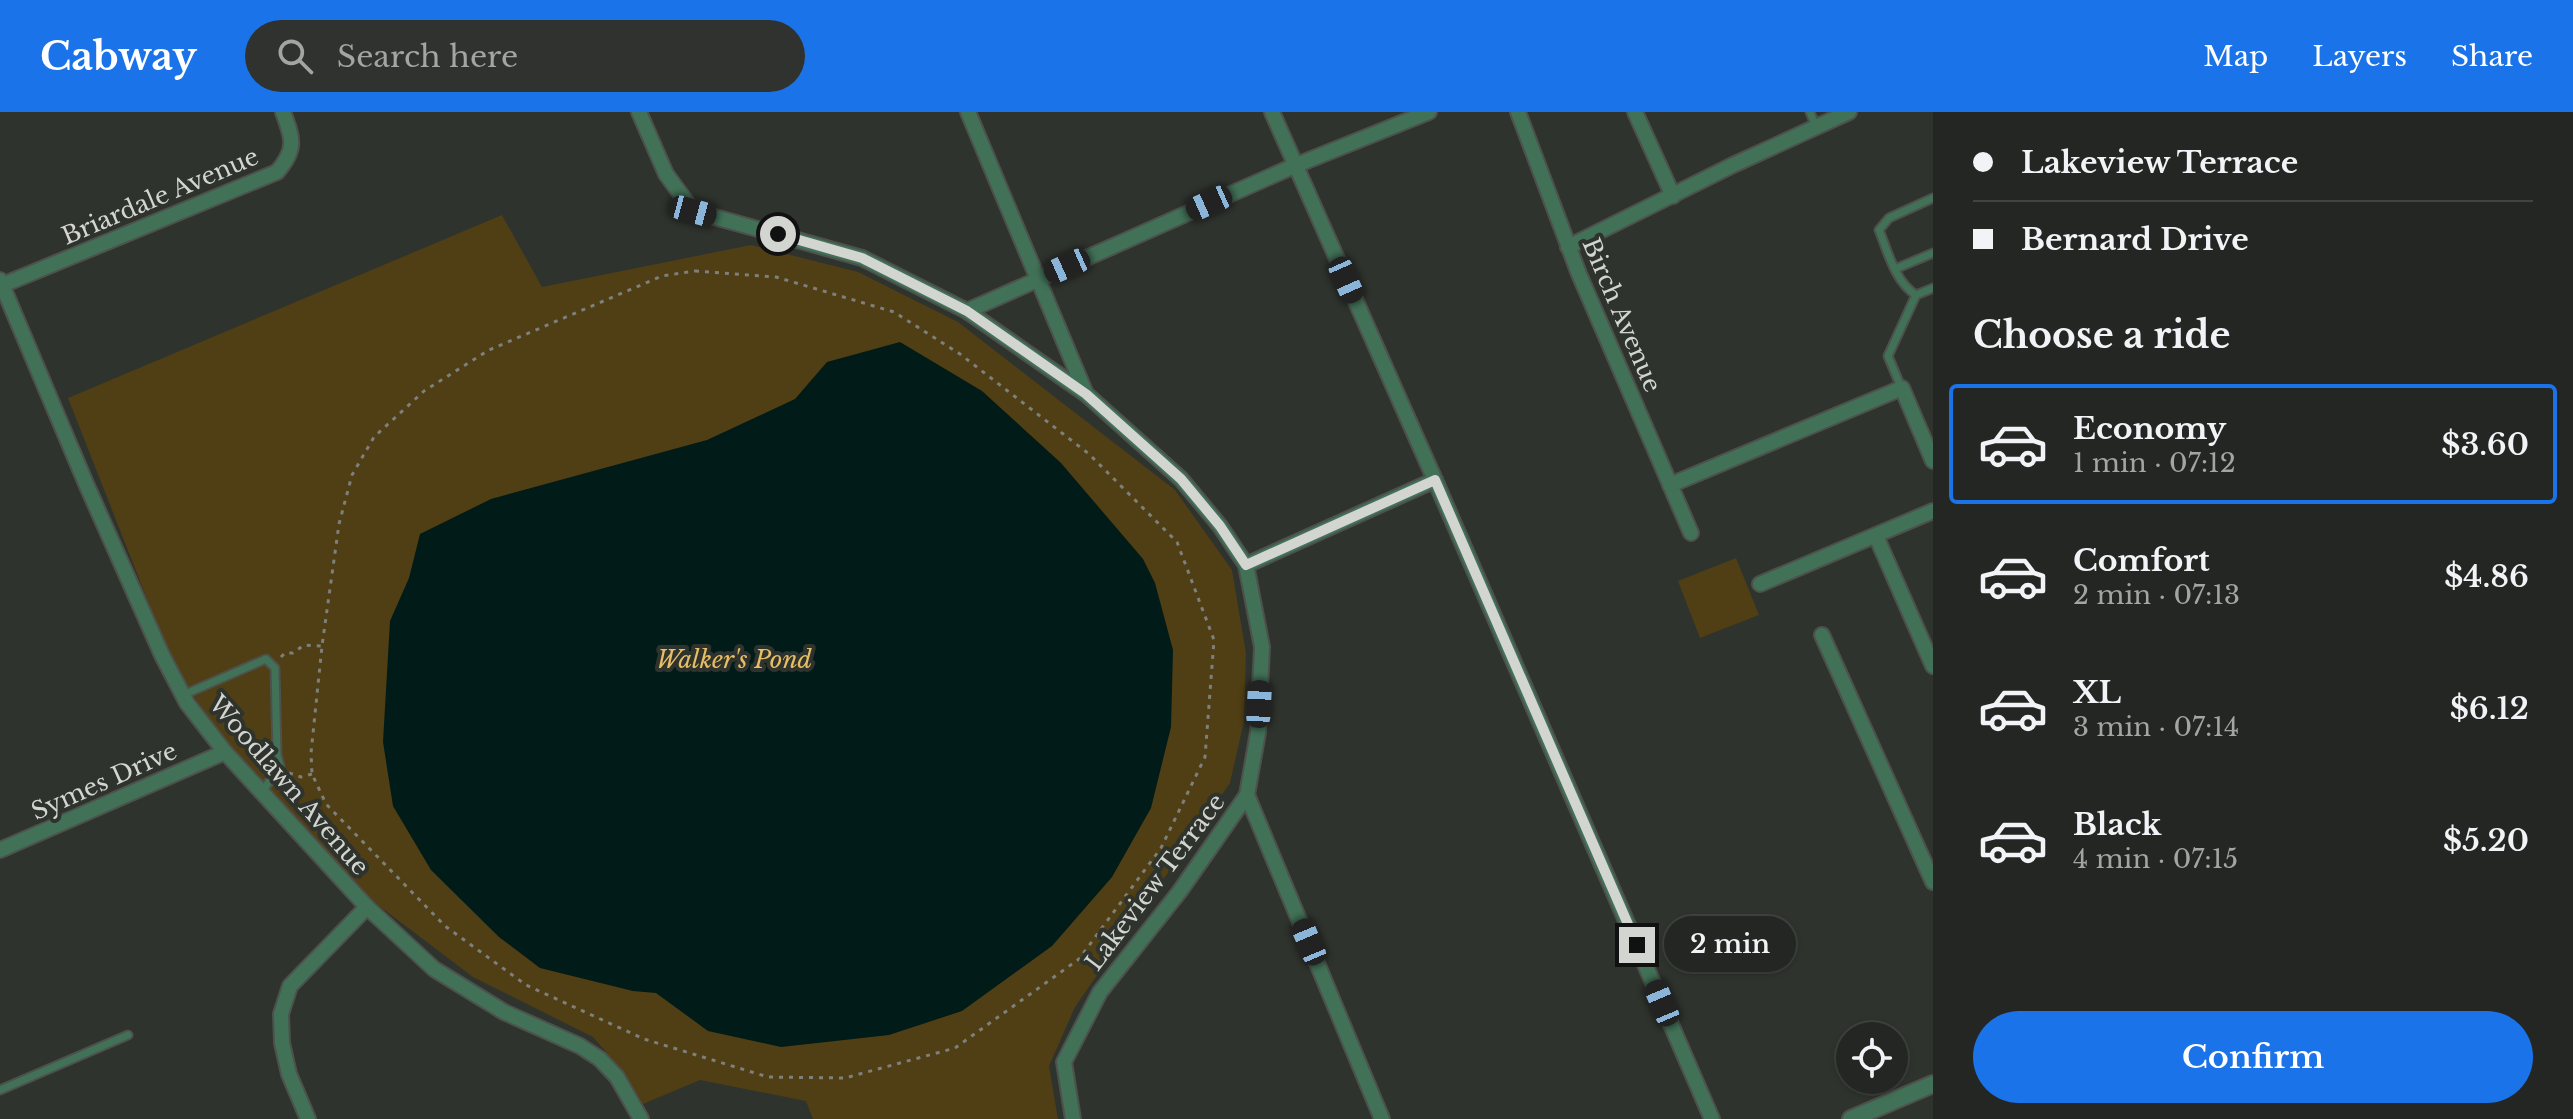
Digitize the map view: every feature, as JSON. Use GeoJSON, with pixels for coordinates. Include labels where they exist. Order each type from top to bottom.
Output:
{"type":"FeatureCollection","features":[{"type":"Feature","properties":{"kind":"street","name":"Briardale Avenue"},"geometry":{"type":"LineString","coordinates":[[1,284],[277,172],[288,159],[293,138],[283,112]]}},
{"type":"Feature","properties":{"kind":"street","name":"Lakeview Terrace"},"geometry":{"type":"LineString","coordinates":[[639,112],[666,174],[693,211],[862,258],[967,311],[1086,394],[1181,479],[1220,526],[1246,565],[1262,647],[1258,732],[1247,795],[1180,891],[1100,992],[1064,1062],[1073,1119]]}},
{"type":"Feature","properties":{"kind":"street","name":"Lakeview Terrace"},"geometry":{"type":"LineString","coordinates":[[968,112],[1086,394]]}},
{"type":"Feature","properties":{"kind":"street"},"geometry":{"type":"LineString","coordinates":[[1272,112],[1712,1119]]}},
{"type":"Feature","properties":{"kind":"street"},"geometry":{"type":"LineString","coordinates":[[967,311],[1294,166],[1429,112]]}},
{"type":"Feature","properties":{"kind":"street","name":"Birch Avenue"},"geometry":{"type":"LineString","coordinates":[[1518,112],[1568,247],[1691,533]]}},
{"type":"Feature","properties":{"kind":"street"},"geometry":{"type":"LineString","coordinates":[[1635,112],[1673,196]]}},
{"type":"Feature","properties":{"kind":"street"},"geometry":{"type":"LineString","coordinates":[[1568,247],[1849,112]]}},
{"type":"Feature","properties":{"kind":"street","name":"Woodlawn Avenue"},"geometry":{"type":"LineString","coordinates":[[1,284],[162,655],[183,695],[225,752],[367,907],[434,969],[504,1012],[580,1046],[600,1059],[617,1077],[641,1119]]}},
{"type":"Feature","properties":{"kind":"street"},"geometry":{"type":"LineString","coordinates":[[1670,485],[1902,388],[1933,461]]}},
{"type":"Feature","properties":{"kind":"street"},"geometry":{"type":"LineString","coordinates":[[1246,565],[1435,480]]}},
{"type":"Feature","properties":{"kind":"street"},"geometry":{"type":"LineString","coordinates":[[1760,584],[1933,511]]}},
{"type":"Feature","properties":{"kind":"street"},"geometry":{"type":"LineString","coordinates":[[1876,536],[1933,666]]}},
{"type":"Feature","properties":{"kind":"street"},"geometry":{"type":"LineString","coordinates":[[1822,635],[1933,882]]}},
{"type":"Feature","properties":{"kind":"street","name":"Symes Drive"},"geometry":{"type":"LineString","coordinates":[[0,850],[225,752]]}},
{"type":"Feature","properties":{"kind":"street"},"geometry":{"type":"LineString","coordinates":[[1247,795],[1382,1119]]}},
{"type":"Feature","properties":{"kind":"street"},"geometry":{"type":"LineString","coordinates":[[308,1119],[289,1074],[282,1043],[281,1014],[290,986],[367,907]]}},
{"type":"Feature","properties":{"kind":"street"},"geometry":{"type":"LineString","coordinates":[[1851,1119],[1933,1084]]}},
{"type":"Feature","properties":{"kind":"lane"},"geometry":{"type":"LineString","coordinates":[[1810,112],[1816,127]]}},
{"type":"Feature","properties":{"kind":"lane"},"geometry":{"type":"LineString","coordinates":[[1916,295],[1901,282],[1879,230],[1889,218],[1933,198]]}},
{"type":"Feature","properties":{"kind":"lane"},"geometry":{"type":"LineString","coordinates":[[1895,269],[1933,253]]}},
{"type":"Feature","properties":{"kind":"lane"},"geometry":{"type":"LineString","coordinates":[[1902,388],[1888,356],[1916,295],[1933,288]]}},
{"type":"Feature","properties":{"kind":"lane"},"geometry":{"type":"LineString","coordinates":[[183,695],[266,659],[275,668],[277,755],[280,766],[262,792]]}},
{"type":"Feature","properties":{"kind":"lane"},"geometry":{"type":"LineString","coordinates":[[0,1090],[128,1035]]}},
{"type":"Feature","properties":{"kind":"path"},"geometry":{"type":"LineString","coordinates":[[695,271],[776,277],[894,312],[960,354],[1089,454],[1177,542],[1214,640],[1205,757],[1161,848],[1079,959],[955,1048],[845,1078],[768,1077],[644,1039],[526,985],[445,926],[326,804],[312,774],[311,753],[322,646],[339,524],[352,475],[374,437],[424,391],[489,350],[662,276],[695,271]]}},
{"type":"Feature","properties":{"kind":"path"},"geometry":{"type":"LineString","coordinates":[[271,664],[285,653],[293,653],[304,645],[322,646]]}},
{"type":"Feature","properties":{"kind":"path"},"geometry":{"type":"LineString","coordinates":[[280,766],[294,776],[312,774]]}},
{"type":"Feature","properties":{"kind":"green space","name":"Walker's Pond"},"geometry":{"type":"Polygon","coordinates":[[[502,215],[542,287],[751,245],[858,272],[958,322],[1175,490],[1232,570],[1246,653],[1244,721],[1230,783],[1075,1007],[1049,1066],[1058,1119],[813,1119],[806,1101],[700,1080],[643,1104],[620,1068],[593,1037],[473,977],[366,896],[224,739],[175,670],[68,398],[502,215]]]}},
{"type":"Feature","properties":{"kind":"green space"},"geometry":{"type":"Polygon","coordinates":[[[1736,558],[1759,615],[1700,638],[1678,581],[1736,558]]]}},
{"type":"Feature","properties":{"kind":"water"},"geometry":{"type":"Polygon","coordinates":[[[900,342],[982,391],[1061,463],[1143,559],[1155,583],[1173,650],[1171,727],[1151,808],[1112,877],[1052,946],[962,1011],[889,1035],[781,1047],[708,1031],[656,993],[633,991],[540,968],[499,937],[431,870],[393,806],[383,742],[390,621],[409,578],[420,534],[491,499],[707,440],[795,399],[827,362],[900,342]]]}},
{"type":"Feature","properties":{"kind":"route"},"geometry":{"type":"LineString","coordinates":[[778,234],[862,258],[967,311],[1086,394],[1181,479],[1220,526],[1246,565],[1435,480],[1637,945]]}}]}
